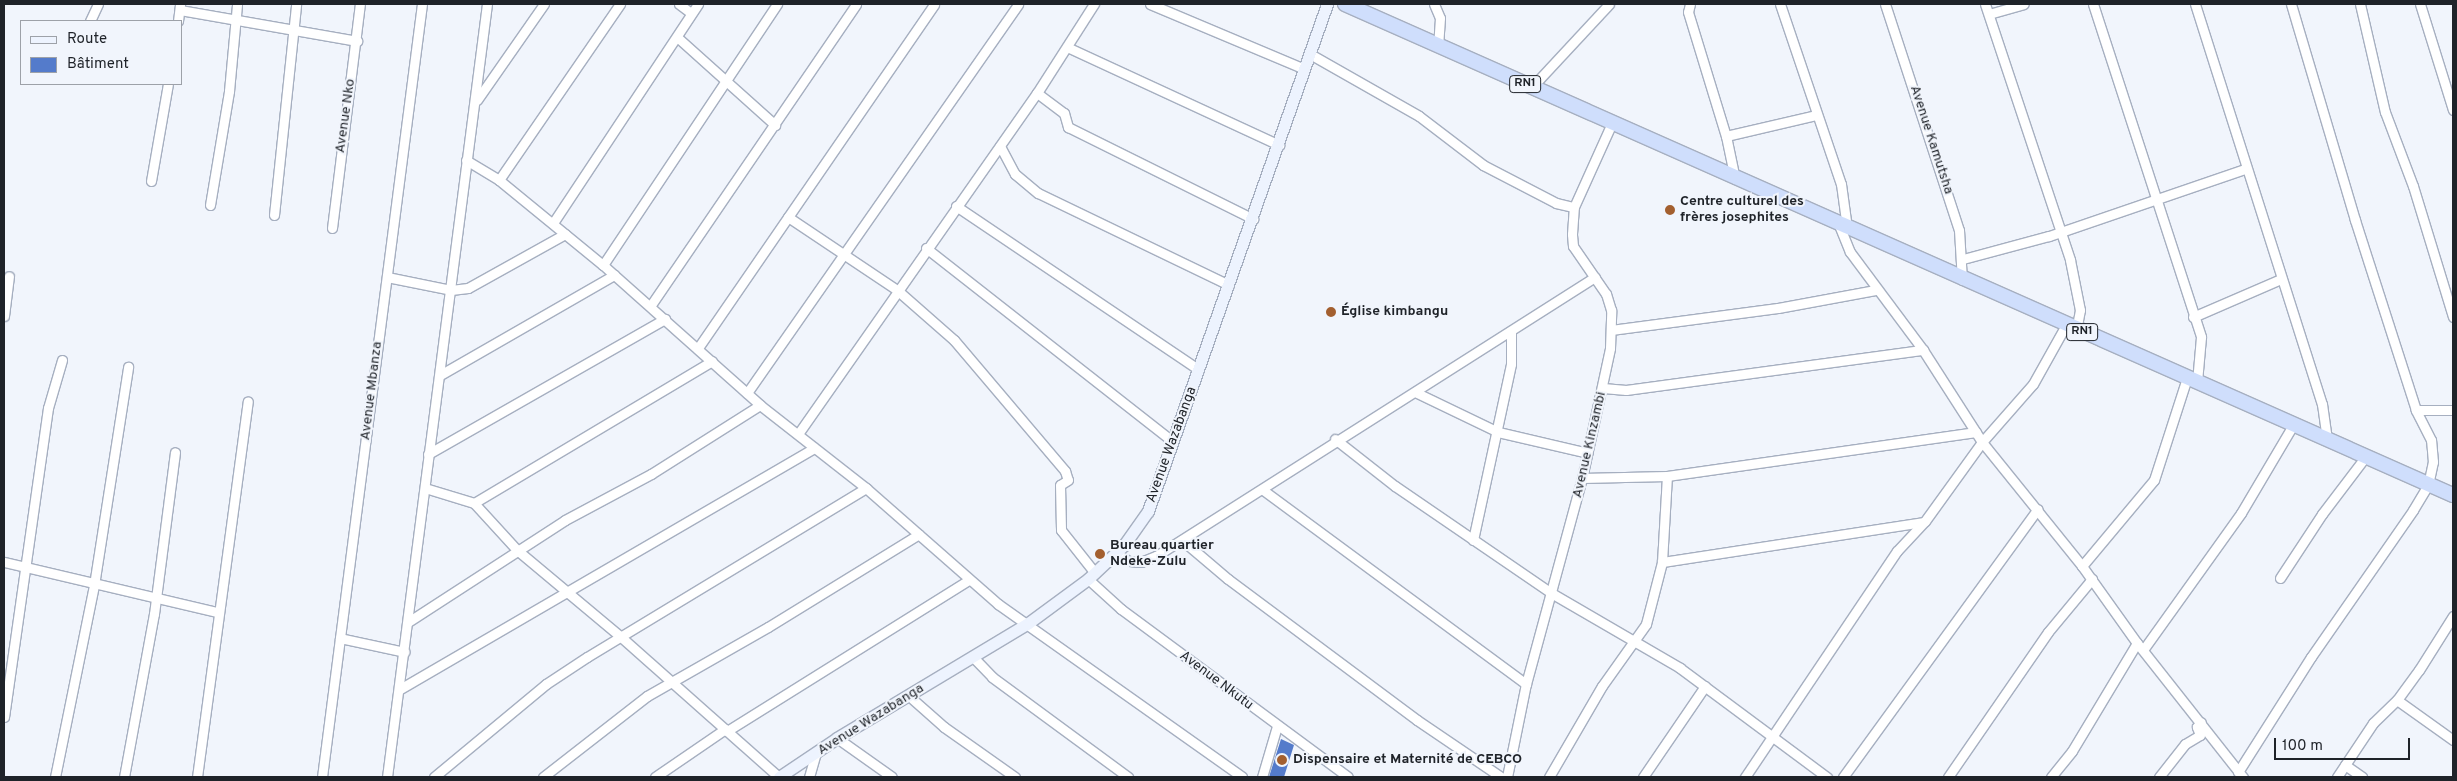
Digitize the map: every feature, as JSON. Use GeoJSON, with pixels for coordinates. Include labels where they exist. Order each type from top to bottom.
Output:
{"type":"FeatureCollection","features":[{"type":"Feature","properties":{"kind":"highway","name":"RN1"},"geometry":{"type":"LineString","coordinates":[[1345,4],[1735,180],[2453,495]]}},
{"type":"Feature","properties":{"kind":"main road","name":"Avenue Wazabanga"},"geometry":{"type":"LineString","coordinates":[[779,777],[837,738],[1028,624],[1091,576],[1116,553],[1148,510],[1253,219],[1327,4]]}},
{"type":"Feature","properties":{"kind":"street"},"geometry":{"type":"LineString","coordinates":[[90,20],[98,4]]}},
{"type":"Feature","properties":{"kind":"street"},"geometry":{"type":"LineString","coordinates":[[210,205],[229,91],[237,4]]}},
{"type":"Feature","properties":{"kind":"street"},"geometry":{"type":"LineString","coordinates":[[274,215],[296,4]]}},
{"type":"Feature","properties":{"kind":"street","name":"Avenue Nko"},"geometry":{"type":"LineString","coordinates":[[332,228],[357,42],[360,4]]}},
{"type":"Feature","properties":{"kind":"street","name":"Avenue Mbanza"},"geometry":{"type":"LineString","coordinates":[[322,777],[422,4]]}},
{"type":"Feature","properties":{"kind":"street"},"geometry":{"type":"LineString","coordinates":[[387,777],[405,652],[428,454],[488,4]]}},
{"type":"Feature","properties":{"kind":"street"},"geometry":{"type":"LineString","coordinates":[[475,102],[544,4]]}},
{"type":"Feature","properties":{"kind":"street"},"geometry":{"type":"LineString","coordinates":[[499,180],[620,4]]}},
{"type":"Feature","properties":{"kind":"street"},"geometry":{"type":"LineString","coordinates":[[679,4],[691,13]]}},
{"type":"Feature","properties":{"kind":"street"},"geometry":{"type":"LineString","coordinates":[[553,223],[698,4]]}},
{"type":"Feature","properties":{"kind":"street"},"geometry":{"type":"LineString","coordinates":[[604,265],[777,4]]}},
{"type":"Feature","properties":{"kind":"street"},"geometry":{"type":"LineString","coordinates":[[651,305],[856,4]]}},
{"type":"Feature","properties":{"kind":"street"},"geometry":{"type":"LineString","coordinates":[[698,348],[934,4]]}},
{"type":"Feature","properties":{"kind":"street"},"geometry":{"type":"LineString","coordinates":[[747,393],[846,254],[1018,4]]}},
{"type":"Feature","properties":{"kind":"street"},"geometry":{"type":"LineString","coordinates":[[798,434],[926,248],[1037,93],[1094,4]]}},
{"type":"Feature","properties":{"kind":"street"},"geometry":{"type":"LineString","coordinates":[[1150,4],[1305,69]]}},
{"type":"Feature","properties":{"kind":"street"},"geometry":{"type":"LineString","coordinates":[[1434,4],[1440,18],[1438,46]]}},
{"type":"Feature","properties":{"kind":"street"},"geometry":{"type":"LineString","coordinates":[[1532,87],[1609,4]]}},
{"type":"Feature","properties":{"kind":"street"},"geometry":{"type":"LineString","coordinates":[[1690,4],[1688,12],[1726,136],[1735,180]]}},
{"type":"Feature","properties":{"kind":"street"},"geometry":{"type":"LineString","coordinates":[[1780,4],[1816,115],[1841,184],[1843,227],[1850,252],[1875,290],[1923,350],[1982,442],[2092,578],[2140,646],[2241,775],[2311,657],[2428,485],[2433,462],[2431,440],[2416,410],[2291,4]]}},
{"type":"Feature","properties":{"kind":"street","name":"Avenue Kamutsha"},"geometry":{"type":"LineString","coordinates":[[1885,4],[1959,230],[1963,259],[1962,280]]}},
{"type":"Feature","properties":{"kind":"street"},"geometry":{"type":"LineString","coordinates":[[1744,777],[1822,667],[1858,606],[1897,551],[1925,521],[1982,442],[2033,384],[2071,328],[2078,292],[2060,230],[1985,4]]}},
{"type":"Feature","properties":{"kind":"street"},"geometry":{"type":"LineString","coordinates":[[1988,14],[2024,4]]}},
{"type":"Feature","properties":{"kind":"street"},"geometry":{"type":"LineString","coordinates":[[2082,566],[2154,480],[2203,346],[2094,4]]}},
{"type":"Feature","properties":{"kind":"street"},"geometry":{"type":"LineString","coordinates":[[2195,4],[2245,169],[2322,404],[2327,440]]}},
{"type":"Feature","properties":{"kind":"street"},"geometry":{"type":"LineString","coordinates":[[2360,4],[2385,112],[2413,186],[2453,317]]}},
{"type":"Feature","properties":{"kind":"street"},"geometry":{"type":"LineString","coordinates":[[2420,4],[2453,110]]}},
{"type":"Feature","properties":{"kind":"street"},"geometry":{"type":"LineString","coordinates":[[178,20],[180,7],[235,22],[357,42]]}},
{"type":"Feature","properties":{"kind":"street"},"geometry":{"type":"LineString","coordinates":[[677,36],[775,125]]}},
{"type":"Feature","properties":{"kind":"street"},"geometry":{"type":"LineString","coordinates":[[1067,47],[1279,145]]}},
{"type":"Feature","properties":{"kind":"street"},"geometry":{"type":"LineString","coordinates":[[1310,54],[1419,116],[1483,165],[1556,203],[1574,207]]}},
{"type":"Feature","properties":{"kind":"street"},"geometry":{"type":"LineString","coordinates":[[152,181],[168,85]]}},
{"type":"Feature","properties":{"kind":"street"},"geometry":{"type":"LineString","coordinates":[[1037,93],[1064,113],[1068,127],[1253,219]]}},
{"type":"Feature","properties":{"kind":"street"},"geometry":{"type":"LineString","coordinates":[[1726,136],[1816,115]]}},
{"type":"Feature","properties":{"kind":"street","name":"Avenue Kinzambi"},"geometry":{"type":"LineString","coordinates":[[1507,777],[1526,684],[1553,594],[1603,388],[1611,330],[1611,310],[1595,277],[1573,246],[1574,207],[1612,123]]}},
{"type":"Feature","properties":{"kind":"street"},"geometry":{"type":"LineString","coordinates":[[1000,146],[1015,174],[1038,193],[1229,285]]}},
{"type":"Feature","properties":{"kind":"street"},"geometry":{"type":"LineString","coordinates":[[466,160],[499,180],[604,265],[651,305],[760,405],[866,488],[969,580],[1242,777]]}},
{"type":"Feature","properties":{"kind":"street"},"geometry":{"type":"LineString","coordinates":[[1963,259],[2060,230],[2245,169]]}},
{"type":"Feature","properties":{"kind":"street"},"geometry":{"type":"LineString","coordinates":[[956,206],[1199,370]]}},
{"type":"Feature","properties":{"kind":"street"},"geometry":{"type":"LineString","coordinates":[[788,217],[846,254],[897,290]]}},
{"type":"Feature","properties":{"kind":"street"},"geometry":{"type":"LineString","coordinates":[[387,277],[451,290],[468,288],[565,234]]}},
{"type":"Feature","properties":{"kind":"street"},"geometry":{"type":"LineString","coordinates":[[926,248],[1173,442]]}},
{"type":"Feature","properties":{"kind":"street"},"geometry":{"type":"LineString","coordinates":[[440,375],[614,275]]}},
{"type":"Feature","properties":{"kind":"street"},"geometry":{"type":"LineString","coordinates":[[4,316],[9,276]]}},
{"type":"Feature","properties":{"kind":"street"},"geometry":{"type":"LineString","coordinates":[[1116,553],[1129,561],[1142,562],[1182,540],[1263,490],[1335,439],[1417,393],[1595,277]]}},
{"type":"Feature","properties":{"kind":"street"},"geometry":{"type":"LineString","coordinates":[[2193,316],[2281,279]]}},
{"type":"Feature","properties":{"kind":"street","name":"Avenue Nkutu"},"geometry":{"type":"LineString","coordinates":[[897,290],[954,340],[1065,471],[1068,480],[1060,485],[1061,530],[1091,576],[1121,609],[1348,777]]}},
{"type":"Feature","properties":{"kind":"street"},"geometry":{"type":"LineString","coordinates":[[1611,330],[1786,307],[1875,290]]}},
{"type":"Feature","properties":{"kind":"street"},"geometry":{"type":"LineString","coordinates":[[428,454],[665,319]]}},
{"type":"Feature","properties":{"kind":"street"},"geometry":{"type":"LineString","coordinates":[[1473,540],[1498,432],[1511,364],[1512,330]]}},
{"type":"Feature","properties":{"kind":"street"},"geometry":{"type":"LineString","coordinates":[[1603,388],[1626,390],[1923,350]]}},
{"type":"Feature","properties":{"kind":"street"},"geometry":{"type":"LineString","coordinates":[[4,717],[48,408],[62,360]]}},
{"type":"Feature","properties":{"kind":"street"},"geometry":{"type":"LineString","coordinates":[[474,503],[712,361]]}},
{"type":"Feature","properties":{"kind":"street"},"geometry":{"type":"LineString","coordinates":[[55,777],[94,585],[128,367]]}},
{"type":"Feature","properties":{"kind":"street"},"geometry":{"type":"LineString","coordinates":[[1417,393],[1498,432],[1588,453]]}},
{"type":"Feature","properties":{"kind":"street"},"geometry":{"type":"LineString","coordinates":[[197,777],[216,612],[248,400]]}},
{"type":"Feature","properties":{"kind":"street"},"geometry":{"type":"LineString","coordinates":[[408,622],[517,550],[760,405]]}},
{"type":"Feature","properties":{"kind":"street"},"geometry":{"type":"LineString","coordinates":[[2416,410],[2453,410]]}},
{"type":"Feature","properties":{"kind":"street"},"geometry":{"type":"LineString","coordinates":[[2051,777],[2072,751],[2140,646],[2242,513],[2293,425]]}},
{"type":"Feature","properties":{"kind":"street"},"geometry":{"type":"LineString","coordinates":[[1582,478],[1666,476],[1976,432]]}},
{"type":"Feature","properties":{"kind":"street"},"geometry":{"type":"LineString","coordinates":[[1335,439],[1473,540],[1553,594],[1705,686],[1770,738],[1828,777]]}},
{"type":"Feature","properties":{"kind":"street"},"geometry":{"type":"LineString","coordinates":[[400,689],[814,448]]}},
{"type":"Feature","properties":{"kind":"street"},"geometry":{"type":"LineString","coordinates":[[124,777],[156,600],[175,452]]}},
{"type":"Feature","properties":{"kind":"street"},"geometry":{"type":"LineString","coordinates":[[2280,578],[2322,514],[2366,456]]}},
{"type":"Feature","properties":{"kind":"street"},"geometry":{"type":"LineString","coordinates":[[1549,777],[1646,624],[1662,562],[1666,476]]}},
{"type":"Feature","properties":{"kind":"street"},"geometry":{"type":"LineString","coordinates":[[425,488],[474,503],[517,550],[620,636],[779,777]]}},
{"type":"Feature","properties":{"kind":"street"},"geometry":{"type":"LineString","coordinates":[[434,777],[546,684],[620,636],[866,488]]}},
{"type":"Feature","properties":{"kind":"street"},"geometry":{"type":"LineString","coordinates":[[1263,490],[1526,684]]}},
{"type":"Feature","properties":{"kind":"street"},"geometry":{"type":"LineString","coordinates":[[1843,777],[2038,509]]}},
{"type":"Feature","properties":{"kind":"street"},"geometry":{"type":"LineString","coordinates":[[1662,562],[1925,521]]}},
{"type":"Feature","properties":{"kind":"street"},"geometry":{"type":"LineString","coordinates":[[543,777],[614,719],[918,534]]}},
{"type":"Feature","properties":{"kind":"street"},"geometry":{"type":"LineString","coordinates":[[1182,540],[1228,579],[1417,720],[1501,777]]}},
{"type":"Feature","properties":{"kind":"street"},"geometry":{"type":"LineString","coordinates":[[4,562],[25,570],[216,612]]}},
{"type":"Feature","properties":{"kind":"street"},"geometry":{"type":"LineString","coordinates":[[1948,777],[2048,632],[2092,578]]}},
{"type":"Feature","properties":{"kind":"street"},"geometry":{"type":"LineString","coordinates":[[655,777],[726,730],[969,580]]}},
{"type":"Feature","properties":{"kind":"street"},"geometry":{"type":"LineString","coordinates":[[2337,777],[2373,723],[2396,700],[2453,616]]}},
{"type":"Feature","properties":{"kind":"street"},"geometry":{"type":"LineString","coordinates":[[2445,628],[2453,634]]}},
{"type":"Feature","properties":{"kind":"street"},"geometry":{"type":"LineString","coordinates":[[340,638],[405,652]]}},
{"type":"Feature","properties":{"kind":"street"},"geometry":{"type":"LineString","coordinates":[[973,657],[992,677],[1128,777]]}},
{"type":"Feature","properties":{"kind":"street"},"geometry":{"type":"LineString","coordinates":[[1643,777],[1705,686]]}},
{"type":"Feature","properties":{"kind":"street"},"geometry":{"type":"LineString","coordinates":[[909,696],[944,727],[1015,777]]}},
{"type":"Feature","properties":{"kind":"street"},"geometry":{"type":"LineString","coordinates":[[2396,700],[2453,740]]}},
{"type":"Feature","properties":{"kind":"street"},"geometry":{"type":"LineString","coordinates":[[2159,777],[2185,744],[2200,735],[2197,726],[2201,722]]}},
{"type":"Feature","properties":{"kind":"street"},"geometry":{"type":"LineString","coordinates":[[1262,777],[1277,726]]}},
{"type":"Feature","properties":{"kind":"street"},"geometry":{"type":"LineString","coordinates":[[837,738],[891,776]]}},
{"type":"Feature","properties":{"kind":"street"},"geometry":{"type":"LineString","coordinates":[[808,777],[816,753]]}},
{"type":"Feature","properties":{"kind":"street"},"geometry":{"type":"LineString","coordinates":[[2345,765],[2362,777]]}},
{"type":"Feature","properties":{"kind":"building","name":"Dispensaire et Maternité de CEBCO"},"geometry":{"type":"Polygon","coordinates":[[[1281,739],[1294,745],[1284,777],[1269,777],[1281,739]]]}},
{"type":"Feature","properties":{"kind":"place","name":"Centre culturel des frères josephites"},"geometry":{"type":"Point","coordinates":[1670,210]}},
{"type":"Feature","properties":{"kind":"place","name":"Église kimbangu"},"geometry":{"type":"Point","coordinates":[1331,312]}},
{"type":"Feature","properties":{"kind":"place","name":"Bureau quartier Ndeke-Zulu"},"geometry":{"type":"Point","coordinates":[1100,554]}},
{"type":"Feature","properties":{"kind":"place","name":"Dispensaire et Maternité de CEBCO"},"geometry":{"type":"Point","coordinates":[1282,760]}}]}
